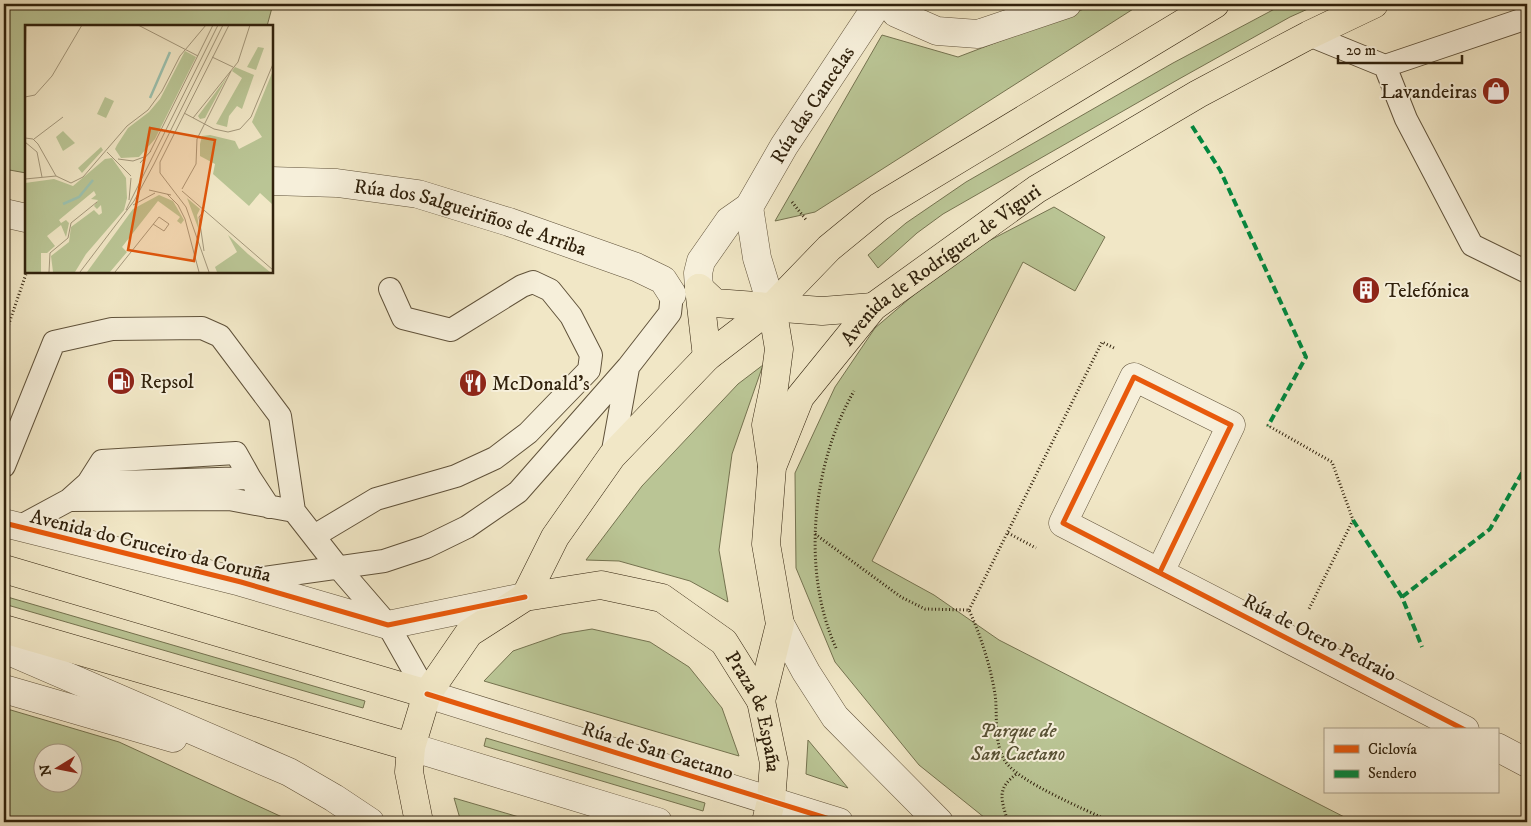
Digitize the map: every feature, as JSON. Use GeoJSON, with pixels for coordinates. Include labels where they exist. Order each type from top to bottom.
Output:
{"type":"FeatureCollection","features":[{"type":"Feature","properties":{"kind":"main road"},"geometry":{"type":"LineString","coordinates":[[525,597],[555,537],[612,456],[707,356],[772,307],[829,248],[879,207],[1215,4]]}},
{"type":"Feature","properties":{"kind":"main road","name":"Avenida de Rodríguez de Viguri"},"geometry":{"type":"LineString","coordinates":[[761,701],[780,624],[766,544],[772,467],[800,397],[873,307],[1036,189],[1198,94],[1309,35],[1374,4]]}},
{"type":"Feature","properties":{"kind":"main road"},"geometry":{"type":"LineString","coordinates":[[699,288],[715,303],[822,311],[873,307]]}},
{"type":"Feature","properties":{"kind":"main road"},"geometry":{"type":"LineString","coordinates":[[699,288],[704,317],[707,356]]}},
{"type":"Feature","properties":{"kind":"main road"},"geometry":{"type":"LineString","coordinates":[[772,307],[778,349],[774,387],[766,425],[772,467]]}},
{"type":"Feature","properties":{"kind":"main road"},"geometry":{"type":"LineString","coordinates":[[4,569],[427,694]]}},
{"type":"Feature","properties":{"kind":"main road","name":"Praza de España"},"geometry":{"type":"LineString","coordinates":[[419,822],[409,772],[411,747],[427,694],[469,632],[525,597],[601,585],[662,598],[724,642],[761,701],[774,762],[768,812]]}},
{"type":"Feature","properties":{"kind":"main road"},"geometry":{"type":"LineString","coordinates":[[4,629],[411,747]]}},
{"type":"Feature","properties":{"kind":"street","name":"Rúa das Cancelas"},"geometry":{"type":"LineString","coordinates":[[699,288],[698,273],[701,260],[730,221],[748,207],[784,146],[878,4]]}},
{"type":"Feature","properties":{"kind":"street"},"geometry":{"type":"LineString","coordinates":[[895,4],[896,13],[924,27],[937,31],[978,34],[1066,4]]}},
{"type":"Feature","properties":{"kind":"street","name":"Rúa dos Salgueiriños de Arriba"},"geometry":{"type":"LineString","coordinates":[[272,181],[337,183],[418,194],[509,222],[636,267],[667,287]]}},
{"type":"Feature","properties":{"kind":"street"},"geometry":{"type":"LineString","coordinates":[[748,207],[757,258],[772,307]]}},
{"type":"Feature","properties":{"kind":"street"},"geometry":{"type":"LineString","coordinates":[[4,213],[25,218]]}},
{"type":"Feature","properties":{"kind":"street","name":"Rúa de Otero Pedraio"},"geometry":{"type":"LineString","coordinates":[[1160,572],[1231,425],[1134,377],[1063,522],[1461,728]]}},
{"type":"Feature","properties":{"kind":"street","name":"Avenida do Cruceiro da Coruña"},"geometry":{"type":"LineString","coordinates":[[12,525],[241,582],[388,625],[525,597]]}},
{"type":"Feature","properties":{"kind":"street"},"geometry":{"type":"LineString","coordinates":[[780,624],[806,672],[835,717],[939,822]]}},
{"type":"Feature","properties":{"kind":"street"},"geometry":{"type":"LineString","coordinates":[[4,649],[289,772],[334,798],[370,822]]}},
{"type":"Feature","properties":{"kind":"street"},"geometry":{"type":"LineString","coordinates":[[4,689],[289,772]]}},
{"type":"Feature","properties":{"kind":"street","name":"Rúa de San Caetano"},"geometry":{"type":"LineString","coordinates":[[427,694],[467,706],[768,812],[839,822]]}},
{"type":"Feature","properties":{"kind":"street"},"geometry":{"type":"LineString","coordinates":[[411,747],[658,822]]}},
{"type":"Feature","properties":{"kind":"street"},"geometry":{"type":"LineString","coordinates":[[1498,748],[1527,763]]}},
{"type":"Feature","properties":{"kind":"street"},"geometry":{"type":"LineString","coordinates":[[334,798],[352,822]]}},
{"type":"Feature","properties":{"kind":"lane"},"geometry":{"type":"LineString","coordinates":[[1309,35],[1384,66],[1527,18]]}},
{"type":"Feature","properties":{"kind":"lane"},"geometry":{"type":"LineString","coordinates":[[1384,66],[1406,119],[1472,245],[1527,272]]}},
{"type":"Feature","properties":{"kind":"lane"},"geometry":{"type":"LineString","coordinates":[[314,536],[376,499],[456,476],[495,458],[528,432],[589,370],[591,355],[571,316],[550,290],[533,282],[522,286],[451,330],[403,318],[390,289]]}},
{"type":"Feature","properties":{"kind":"lane"},"geometry":{"type":"LineString","coordinates":[[241,582],[384,560],[426,547],[467,527],[518,492],[628,367],[670,314],[667,287]]}},
{"type":"Feature","properties":{"kind":"lane"},"geometry":{"type":"LineString","coordinates":[[4,466],[54,342],[112,329],[202,328],[220,336],[280,416],[294,511],[337,566],[388,625],[427,694]]}},
{"type":"Feature","properties":{"kind":"lane"},"geometry":{"type":"LineString","coordinates":[[612,456],[628,367]]}},
{"type":"Feature","properties":{"kind":"lane"},"geometry":{"type":"LineString","coordinates":[[12,525],[69,500],[88,482],[250,478],[269,507]]}},
{"type":"Feature","properties":{"kind":"lane"},"geometry":{"type":"LineString","coordinates":[[69,500],[229,498],[294,511]]}},
{"type":"Feature","properties":{"kind":"path"},"geometry":{"type":"LineString","coordinates":[[788,197],[807,221]]}},
{"type":"Feature","properties":{"kind":"path"},"geometry":{"type":"LineString","coordinates":[[4,338],[27,272]]}},
{"type":"Feature","properties":{"kind":"path"},"geometry":{"type":"LineString","coordinates":[[838,650],[823,607],[814,533],[821,485],[835,432],[855,389]]}},
{"type":"Feature","properties":{"kind":"path"},"geometry":{"type":"LineString","coordinates":[[1264,435],[1268,426],[1332,462],[1353,520],[1307,613]]}},
{"type":"Feature","properties":{"kind":"path"},"geometry":{"type":"LineString","coordinates":[[814,533],[909,601],[925,609],[969,610],[990,666],[995,696],[997,739],[1006,762],[1018,773],[1037,785],[1111,822]]}},
{"type":"Feature","properties":{"kind":"path"},"geometry":{"type":"LineString","coordinates":[[1008,822],[1001,801],[1002,790],[1009,779],[1018,773]]}},
{"type":"Feature","properties":{"kind":"green space"},"geometry":{"type":"Polygon","coordinates":[[[4,4],[273,4],[267,25],[25,25],[25,173],[4,169],[4,4]]]}},
{"type":"Feature","properties":{"kind":"green space"},"geometry":{"type":"Polygon","coordinates":[[[1097,4],[1141,4],[815,212],[775,221],[882,35],[958,57],[1097,4]]]}},
{"type":"Feature","properties":{"kind":"green space"},"geometry":{"type":"Polygon","coordinates":[[[1284,4],[1319,4],[1290,17],[943,214],[917,233],[878,268],[868,255],[906,223],[966,182],[1173,63],[1284,4]]]}},
{"type":"Feature","properties":{"kind":"green space","name":"Parque de San Caetano"},"geometry":{"type":"Polygon","coordinates":[[[1054,207],[1105,237],[1075,291],[1023,262],[872,561],[934,595],[999,640],[1354,822],[990,822],[919,765],[835,662],[796,568],[795,473],[835,387],[875,328],[923,287],[977,247],[1054,207]]]}},
{"type":"Feature","properties":{"kind":"green space"},"geometry":{"type":"Polygon","coordinates":[[[763,365],[732,454],[719,550],[728,602],[690,581],[619,561],[586,560],[642,486],[738,384],[763,365]]]}},
{"type":"Feature","properties":{"kind":"green space"},"geometry":{"type":"Polygon","coordinates":[[[4,596],[365,701],[363,708],[4,604],[4,596]]]}},
{"type":"Feature","properties":{"kind":"green space"},"geometry":{"type":"Polygon","coordinates":[[[592,629],[650,642],[689,667],[722,708],[739,756],[484,681],[513,651],[562,634],[592,629]]]}},
{"type":"Feature","properties":{"kind":"green space"},"geometry":{"type":"Polygon","coordinates":[[[4,708],[119,742],[293,822],[4,822],[4,708]]]}},
{"type":"Feature","properties":{"kind":"green space"},"geometry":{"type":"Polygon","coordinates":[[[486,738],[705,803],[703,811],[484,746],[486,738]]]}},
{"type":"Feature","properties":{"kind":"green space"},"geometry":{"type":"Polygon","coordinates":[[[808,740],[848,788],[806,774],[808,740]]]}},
{"type":"Feature","properties":{"kind":"green space"},"geometry":{"type":"Polygon","coordinates":[[[454,798],[536,822],[461,822],[454,798]]]}},
{"type":"Feature","properties":{"kind":"marked path"},"geometry":{"type":"LineString","coordinates":[[1192,126],[1220,170],[1306,357],[1268,426]]}},
{"type":"Feature","properties":{"kind":"marked path"},"geometry":{"type":"LineString","coordinates":[[1402,597],[1490,529],[1527,464]]}},
{"type":"Feature","properties":{"kind":"marked path"},"geometry":{"type":"LineString","coordinates":[[1353,520],[1402,597],[1422,647]]}},
{"type":"Feature","properties":{"kind":"cycle path"},"geometry":{"type":"LineString","coordinates":[[1160,572],[1231,425],[1134,377],[1063,523],[1461,728]]}},
{"type":"Feature","properties":{"kind":"cycle path"},"geometry":{"type":"LineString","coordinates":[[4,523],[241,582],[388,625],[525,597]]}},
{"type":"Feature","properties":{"kind":"cycle path"},"geometry":{"type":"LineString","coordinates":[[427,694],[839,822]]}},
{"type":"Feature","properties":{"kind":"place","name":"Lavandeiras"},"geometry":{"type":"Point","coordinates":[1496,91]}},
{"type":"Feature","properties":{"kind":"place","name":"Telefónica"},"geometry":{"type":"Point","coordinates":[1366,290]}},
{"type":"Feature","properties":{"kind":"place","name":"Repsol"},"geometry":{"type":"Point","coordinates":[121,381]}},
{"type":"Feature","properties":{"kind":"place","name":"McDonald's"},"geometry":{"type":"Point","coordinates":[473,383]}}]}
